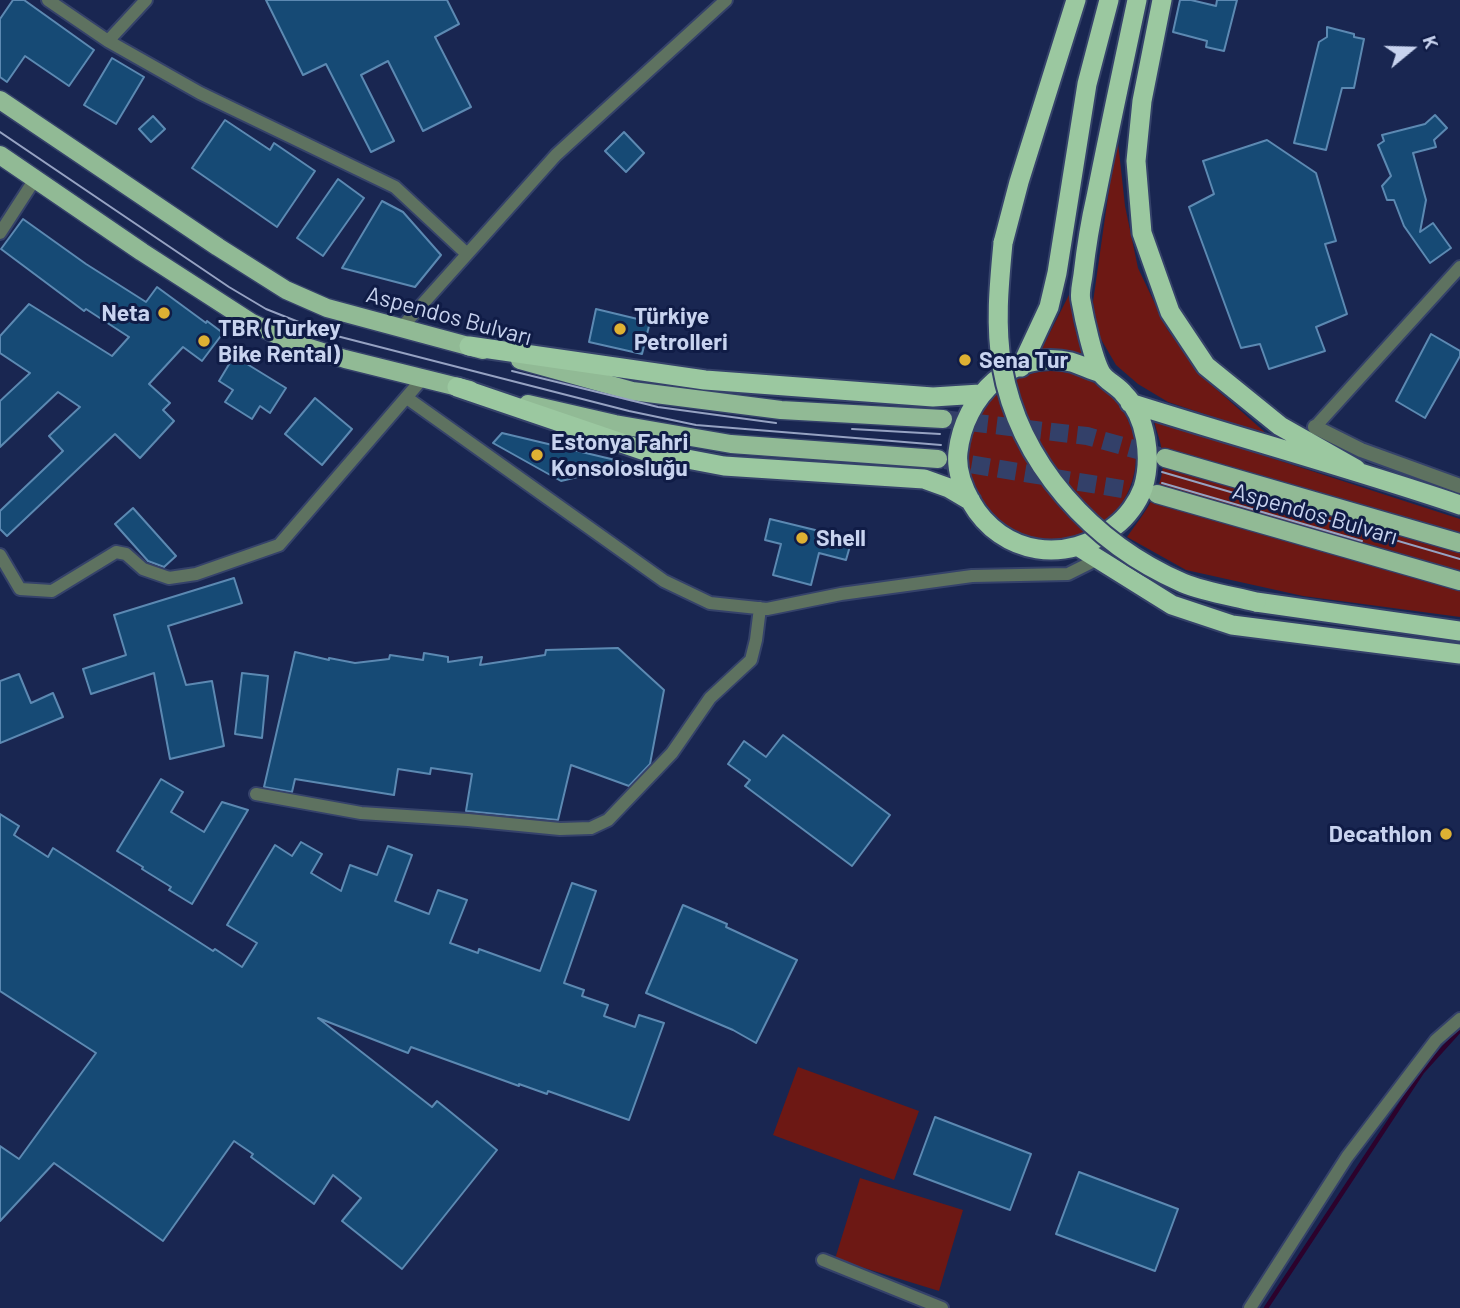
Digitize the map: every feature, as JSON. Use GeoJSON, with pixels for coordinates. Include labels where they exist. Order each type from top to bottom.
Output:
{"type":"FeatureCollection","features":[{"type":"Feature","properties":{"kind":"highway"},"geometry":{"type":"LineString","coordinates":[[1076,0],[1019,182],[1003,243],[997,306],[1002,365],[1014,413],[1038,462],[1089,523],[1128,554],[1185,583],[1256,602],[1460,631]]}},
{"type":"Feature","properties":{"kind":"highway"},"geometry":{"type":"LineString","coordinates":[[1021,367],[1049,307],[1057,273],[1087,84],[1109,0]]}},
{"type":"Feature","properties":{"kind":"highway"},"geometry":{"type":"LineString","coordinates":[[1101,373],[1080,298],[1088,232],[1137,0]]}},
{"type":"Feature","properties":{"kind":"highway"},"geometry":{"type":"LineString","coordinates":[[1161,0],[1142,101],[1136,161],[1142,233],[1170,312],[1206,366],[1280,426],[1356,470]]}},
{"type":"Feature","properties":{"kind":"highway"},"geometry":{"type":"LineString","coordinates":[[469,346],[705,380],[933,397],[980,394]]}},
{"type":"Feature","properties":{"kind":"highway"},"geometry":{"type":"LineString","coordinates":[[1037,361],[1070,362],[1101,373],[1126,395],[1142,424],[1148,456],[1142,489],[1126,518],[1100,539],[1069,550],[1036,550],[1005,538],[980,517],[963,488],[957,455],[963,423],[980,394],[1005,373],[1037,361]]}},
{"type":"Feature","properties":{"kind":"highway"},"geometry":{"type":"LineString","coordinates":[[457,387],[645,451],[724,466],[924,479],[949,488],[971,501]]}},
{"type":"Feature","properties":{"kind":"highway"},"geometry":{"type":"LineString","coordinates":[[1130,403],[1356,470],[1460,505]]}},
{"type":"Feature","properties":{"kind":"highway"},"geometry":{"type":"LineString","coordinates":[[1079,547],[1172,605],[1232,625],[1460,654]]}},
{"type":"Feature","properties":{"kind":"main road","name":"Aspendos Bulvarı"},"geometry":{"type":"LineString","coordinates":[[0,100],[218,247],[286,290],[327,308],[632,391],[781,410],[943,419]]}},
{"type":"Feature","properties":{"kind":"main road"},"geometry":{"type":"LineString","coordinates":[[0,155],[252,323],[297,344],[345,359],[615,424],[731,444],[938,459]]}},
{"type":"Feature","properties":{"kind":"main road","name":"Aspendos Bulvarı"},"geometry":{"type":"LineString","coordinates":[[1166,458],[1460,543]]}},
{"type":"Feature","properties":{"kind":"main road","name":"Aspendos Bulvarı"},"geometry":{"type":"LineString","coordinates":[[1157,494],[1460,581]]}},
{"type":"Feature","properties":{"kind":"street"},"geometry":{"type":"LineString","coordinates":[[48,0],[108,41],[200,93],[395,187],[467,254]]}},
{"type":"Feature","properties":{"kind":"street"},"geometry":{"type":"LineString","coordinates":[[108,41],[146,0]]}},
{"type":"Feature","properties":{"kind":"street"},"geometry":{"type":"LineString","coordinates":[[401,328],[556,155],[726,0]]}},
{"type":"Feature","properties":{"kind":"street"},"geometry":{"type":"LineString","coordinates":[[0,233],[35,178]]}},
{"type":"Feature","properties":{"kind":"street"},"geometry":{"type":"LineString","coordinates":[[1460,267],[1315,427],[1361,450],[1460,486]]}},
{"type":"Feature","properties":{"kind":"street"},"geometry":{"type":"LineString","coordinates":[[0,555],[20,589],[52,591],[116,552],[126,554],[143,569],[169,578],[196,574],[279,545],[423,378]]}},
{"type":"Feature","properties":{"kind":"street"},"geometry":{"type":"LineString","coordinates":[[407,398],[664,581],[710,603],[767,609],[841,594],[972,576],[1068,574],[1098,559]]}},
{"type":"Feature","properties":{"kind":"street"},"geometry":{"type":"LineString","coordinates":[[256,794],[360,813],[560,829],[591,828],[608,820],[672,753],[710,698],[751,660],[760,608]]}},
{"type":"Feature","properties":{"kind":"street"},"geometry":{"type":"LineString","coordinates":[[1250,1308],[1347,1157],[1436,1040],[1460,1019]]}},
{"type":"Feature","properties":{"kind":"street"},"geometry":{"type":"LineString","coordinates":[[824,1260],[942,1308]]}},
{"type":"Feature","properties":{"kind":"shaded area"},"geometry":{"type":"Polygon","coordinates":[[[1117,133],[1125,206],[1138,268],[1167,329],[1206,380],[1268,435],[1168,402],[1138,384],[1116,365],[1098,334],[1093,302],[1117,133]]]}},
{"type":"Feature","properties":{"kind":"shaded area"},"geometry":{"type":"Polygon","coordinates":[[[1070,293],[1074,325],[1084,354],[1041,350],[1070,293]]]}},
{"type":"Feature","properties":{"kind":"shaded area"},"geometry":{"type":"Polygon","coordinates":[[[1051,371],[1083,378],[1111,396],[1129,424],[1136,456],[1129,488],[1111,516],[1083,534],[1051,541],[1019,534],[991,516],[973,488],[966,456],[973,424],[991,396],[1019,378],[1051,371]]]}},
{"type":"Feature","properties":{"kind":"shaded area"},"geometry":{"type":"Polygon","coordinates":[[[1154,420],[1460,519],[1460,617],[1303,596],[1186,570],[1127,537],[1153,498],[1161,476],[1161,444],[1154,420]]]}},
{"type":"Feature","properties":{"kind":"shaded area"},"geometry":{"type":"Polygon","coordinates":[[[798,1067],[919,1111],[894,1180],[773,1135],[798,1067]]]}},
{"type":"Feature","properties":{"kind":"shaded area"},"geometry":{"type":"Polygon","coordinates":[[[860,1178],[963,1210],[939,1291],[835,1259],[860,1178]]]}},
{"type":"Feature","properties":{"kind":"building"},"geometry":{"type":"Polygon","coordinates":[[[13,0],[24,0],[94,50],[69,86],[25,56],[7,82],[0,77],[0,19],[13,0]]]}},
{"type":"Feature","properties":{"kind":"building"},"geometry":{"type":"Polygon","coordinates":[[[266,0],[447,0],[459,24],[435,37],[471,107],[423,131],[388,61],[361,75],[394,141],[371,152],[326,64],[303,75],[266,0]]]}},
{"type":"Feature","properties":{"kind":"building"},"geometry":{"type":"Polygon","coordinates":[[[1180,0],[1216,6],[1217,0],[1237,0],[1224,51],[1206,47],[1207,41],[1173,32],[1180,0]]]}},
{"type":"Feature","properties":{"kind":"building"},"geometry":{"type":"Polygon","coordinates":[[[1327,27],[1364,39],[1354,88],[1342,88],[1326,150],[1294,143],[1319,42],[1327,37],[1327,27]]]}},
{"type":"Feature","properties":{"kind":"building"},"geometry":{"type":"Polygon","coordinates":[[[112,58],[144,77],[116,124],[84,105],[112,58]]]}},
{"type":"Feature","properties":{"kind":"building"},"geometry":{"type":"Polygon","coordinates":[[[1435,115],[1447,128],[1434,140],[1436,147],[1413,153],[1426,200],[1420,232],[1433,223],[1451,248],[1430,263],[1404,226],[1394,200],[1387,200],[1382,186],[1391,176],[1378,145],[1384,141],[1382,135],[1425,124],[1435,115]]]}},
{"type":"Feature","properties":{"kind":"building"},"geometry":{"type":"Polygon","coordinates":[[[153,116],[165,129],[151,142],[139,129],[153,116]]]}},
{"type":"Feature","properties":{"kind":"building"},"geometry":{"type":"Polygon","coordinates":[[[225,120],[270,150],[274,143],[315,171],[277,227],[192,168],[225,120]]]}},
{"type":"Feature","properties":{"kind":"building"},"geometry":{"type":"Polygon","coordinates":[[[624,132],[644,153],[626,172],[605,151],[624,132]]]}},
{"type":"Feature","properties":{"kind":"building"},"geometry":{"type":"Polygon","coordinates":[[[1267,140],[1316,173],[1336,241],[1325,244],[1347,314],[1316,327],[1325,351],[1269,369],[1260,344],[1241,348],[1189,207],[1214,194],[1203,161],[1267,140]]]}},
{"type":"Feature","properties":{"kind":"building"},"geometry":{"type":"Polygon","coordinates":[[[338,179],[364,198],[323,256],[297,238],[338,179]]]}},
{"type":"Feature","properties":{"kind":"building"},"geometry":{"type":"Polygon","coordinates":[[[382,201],[403,212],[441,255],[415,287],[342,268],[382,201]]]}},
{"type":"Feature","properties":{"kind":"building"},"geometry":{"type":"Polygon","coordinates":[[[23,219],[146,302],[157,287],[223,333],[202,361],[183,347],[149,384],[170,403],[163,410],[174,421],[140,458],[115,434],[7,536],[0,529],[0,511],[63,451],[49,436],[80,407],[58,392],[0,447],[0,401],[30,373],[0,353],[0,336],[29,304],[112,356],[129,337],[86,309],[84,311],[1,249],[23,219]]]}},
{"type":"Feature","properties":{"kind":"building"},"geometry":{"type":"Polygon","coordinates":[[[596,309],[650,322],[642,354],[589,342],[596,309]]]}},
{"type":"Feature","properties":{"kind":"building"},"geometry":{"type":"Polygon","coordinates":[[[1431,334],[1460,351],[1460,356],[1425,418],[1396,401],[1431,334]]]}},
{"type":"Feature","properties":{"kind":"building"},"geometry":{"type":"Polygon","coordinates":[[[234,356],[286,388],[270,413],[260,406],[252,419],[225,402],[233,390],[219,381],[234,356]]]}},
{"type":"Feature","properties":{"kind":"building"},"geometry":{"type":"Polygon","coordinates":[[[315,398],[352,429],[322,465],[285,434],[315,398]]]}},
{"type":"Feature","properties":{"kind":"building"},"geometry":{"type":"Polygon","coordinates":[[[502,433],[632,464],[561,481],[493,443],[502,433]]]}},
{"type":"Feature","properties":{"kind":"building"},"geometry":{"type":"Polygon","coordinates":[[[133,508],[176,556],[164,567],[148,561],[115,524],[133,508]]]}},
{"type":"Feature","properties":{"kind":"building"},"geometry":{"type":"Polygon","coordinates":[[[770,519],[852,539],[846,560],[819,553],[811,585],[773,575],[781,544],[765,540],[770,519]]]}},
{"type":"Feature","properties":{"kind":"building"},"geometry":{"type":"Polygon","coordinates":[[[234,578],[242,603],[168,626],[186,685],[212,681],[224,746],[170,759],[154,673],[91,694],[83,669],[126,655],[114,615],[234,578]]]}},
{"type":"Feature","properties":{"kind":"building"},"geometry":{"type":"Polygon","coordinates":[[[618,648],[664,690],[650,764],[629,786],[571,765],[558,820],[466,811],[472,774],[431,768],[430,774],[398,769],[394,795],[295,779],[292,792],[264,787],[295,652],[355,663],[389,659],[390,655],[423,660],[424,653],[448,657],[448,662],[482,657],[480,665],[545,655],[546,650],[618,648]]]}},
{"type":"Feature","properties":{"kind":"building"},"geometry":{"type":"Polygon","coordinates":[[[242,673],[268,676],[262,738],[235,734],[242,673]]]}},
{"type":"Feature","properties":{"kind":"building"},"geometry":{"type":"Polygon","coordinates":[[[19,674],[31,703],[53,693],[63,717],[0,743],[0,681],[19,674]]]}},
{"type":"Feature","properties":{"kind":"building"},"geometry":{"type":"Polygon","coordinates":[[[783,735],[890,815],[852,866],[745,786],[750,780],[728,764],[744,741],[766,757],[783,735]]]}},
{"type":"Feature","properties":{"kind":"building"},"geometry":{"type":"Polygon","coordinates":[[[161,779],[183,792],[171,812],[204,832],[222,802],[248,810],[192,904],[117,851],[161,779]]]}},
{"type":"Feature","properties":{"kind":"building"},"geometry":{"type":"Polygon","coordinates":[[[0,814],[19,826],[14,835],[48,857],[53,848],[242,967],[257,943],[227,925],[275,845],[292,856],[301,842],[322,854],[311,873],[341,891],[350,865],[377,875],[388,846],[412,855],[395,901],[429,914],[438,890],[467,900],[450,943],[478,953],[479,949],[540,971],[572,883],[596,891],[564,983],[584,990],[582,996],[608,1005],[604,1016],[635,1027],[639,1015],[664,1023],[629,1120],[548,1091],[547,1094],[519,1086],[411,1047],[408,1053],[318,1018],[432,1107],[437,1101],[497,1150],[402,1269],[342,1221],[361,1198],[333,1175],[314,1204],[234,1141],[163,1241],[54,1163],[0,1221],[0,1146],[19,1159],[96,1053],[0,991],[0,814]]]}},
{"type":"Feature","properties":{"kind":"building"},"geometry":{"type":"Polygon","coordinates":[[[683,905],[797,960],[756,1043],[733,1030],[646,993],[683,905]]]}},
{"type":"Feature","properties":{"kind":"building"},"geometry":{"type":"Polygon","coordinates":[[[935,1117],[1031,1154],[1010,1210],[914,1174],[935,1117]]]}},
{"type":"Feature","properties":{"kind":"building"},"geometry":{"type":"Polygon","coordinates":[[[1079,1172],[1178,1209],[1155,1271],[1056,1234],[1079,1172]]]}},
{"type":"Feature","properties":{"kind":"waterway"},"geometry":{"type":"LineString","coordinates":[[1266,1308],[1422,1072],[1460,1030]]}},
{"type":"Feature","properties":{"kind":"tunnel"},"geometry":{"type":"LineString","coordinates":[[943,419],[1087,436],[1159,456]]}},
{"type":"Feature","properties":{"kind":"tunnel"},"geometry":{"type":"LineString","coordinates":[[945,460],[1153,494]]}},
{"type":"Feature","properties":{"kind":"tram line"},"geometry":{"type":"LineString","coordinates":[[0,132],[229,287],[266,309],[329,334],[629,411],[696,425],[941,445]]}},
{"type":"Feature","properties":{"kind":"tram line"},"geometry":{"type":"LineString","coordinates":[[512,371],[658,407],[776,423]]}},
{"type":"Feature","properties":{"kind":"tram line"},"geometry":{"type":"LineString","coordinates":[[852,429],[940,434]]}},
{"type":"Feature","properties":{"kind":"tram line"},"geometry":{"type":"LineString","coordinates":[[1162,472],[1460,559]]}},
{"type":"Feature","properties":{"kind":"tram line"},"geometry":{"type":"LineString","coordinates":[[1162,483],[1362,541]]}},
{"type":"Feature","properties":{"kind":"place","name":"Neta"},"geometry":{"type":"Point","coordinates":[164,313]}},
{"type":"Feature","properties":{"kind":"place","name":"Türkiye Petrolleri"},"geometry":{"type":"Point","coordinates":[620,329]}},
{"type":"Feature","properties":{"kind":"place","name":"TBR (Turkey Bike Rental)"},"geometry":{"type":"Point","coordinates":[204,341]}},
{"type":"Feature","properties":{"kind":"place","name":"Sena Tur"},"geometry":{"type":"Point","coordinates":[965,360]}},
{"type":"Feature","properties":{"kind":"place","name":"Estonya Fahri Konsolosluğu"},"geometry":{"type":"Point","coordinates":[537,455]}},
{"type":"Feature","properties":{"kind":"place","name":"Shell"},"geometry":{"type":"Point","coordinates":[802,538]}},
{"type":"Feature","properties":{"kind":"place","name":"Decathlon"},"geometry":{"type":"Point","coordinates":[1446,834]}}]}
